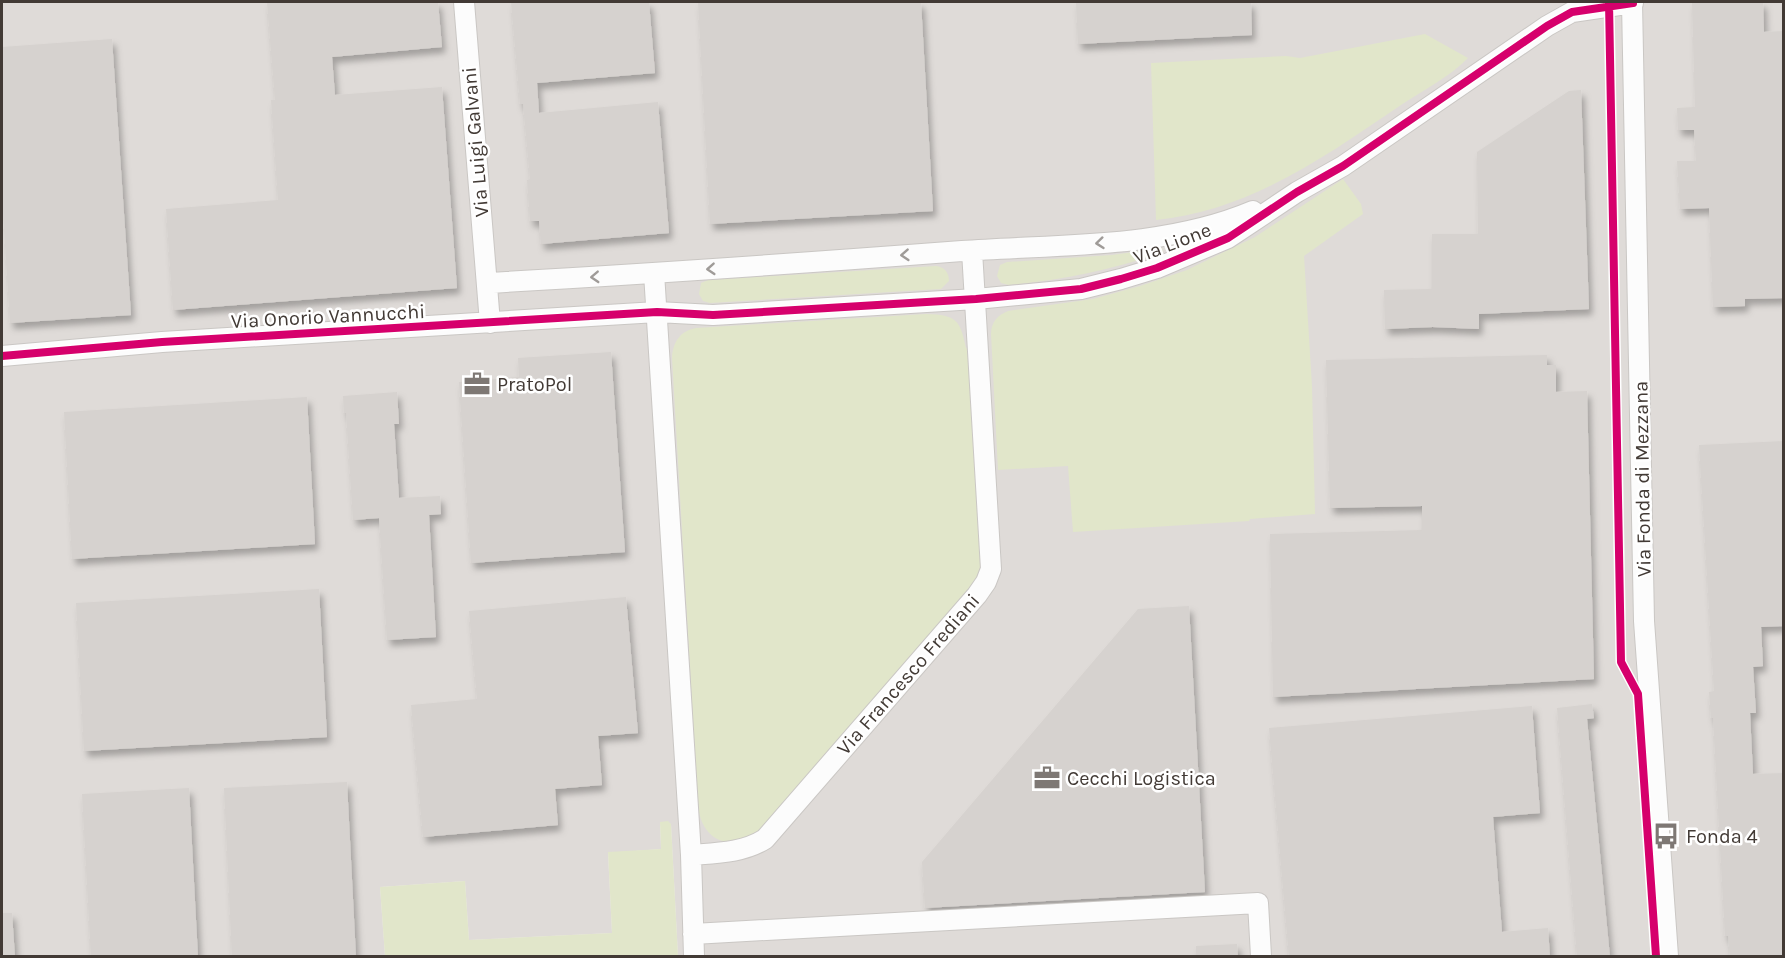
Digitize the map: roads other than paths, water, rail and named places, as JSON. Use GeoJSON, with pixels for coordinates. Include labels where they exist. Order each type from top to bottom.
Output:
{"type":"FeatureCollection","features":[{"type":"Feature","properties":{"kind":"street","name":"Via Luigi Galvani"},"geometry":{"type":"LineString","coordinates":[[464,2],[489,323]]}},
{"type":"Feature","properties":{"kind":"street","name":"Via Lione"},"geometry":{"type":"LineString","coordinates":[[657,312],[713,315],[975,299],[1082,289],[1157,268],[1227,238],[1297,192],[1343,166],[1547,26],[1572,12],[1633,2]]}},
{"type":"Feature","properties":{"kind":"street","name":"Via Fonda di Mezzana"},"geometry":{"type":"LineString","coordinates":[[1633,2],[1644,621],[1668,957]]}},
{"type":"Feature","properties":{"kind":"street","name":"Via Lione"},"geometry":{"type":"LineString","coordinates":[[654,273],[972,250],[1063,246],[1154,237],[1226,222],[1297,192]]}},
{"type":"Feature","properties":{"kind":"street","name":"Via Francesco Frediani"},"geometry":{"type":"LineString","coordinates":[[691,855],[735,851],[756,845],[765,839],[986,582],[991,569],[972,250]]}},
{"type":"Feature","properties":{"kind":"street"},"geometry":{"type":"LineString","coordinates":[[487,283],[654,273],[691,855],[694,957]]}},
{"type":"Feature","properties":{"kind":"street","name":"Via Onorio Vannucchi"},"geometry":{"type":"LineString","coordinates":[[2,356],[162,342],[657,312]]}},
{"type":"Feature","properties":{"kind":"street"},"geometry":{"type":"LineString","coordinates":[[693,934],[1258,903],[1261,957]]}},
{"type":"Feature","properties":{"kind":"place","name":"PratoPol"},"geometry":{"type":"Point","coordinates":[477,384]}},
{"type":"Feature","properties":{"kind":"place","name":"Cecchi Logistica"},"geometry":{"type":"Point","coordinates":[1047,778]}},
{"type":"Feature","properties":{"kind":"place","name":"Fonda 4"},"geometry":{"type":"Point","coordinates":[1666,836]}}]}
